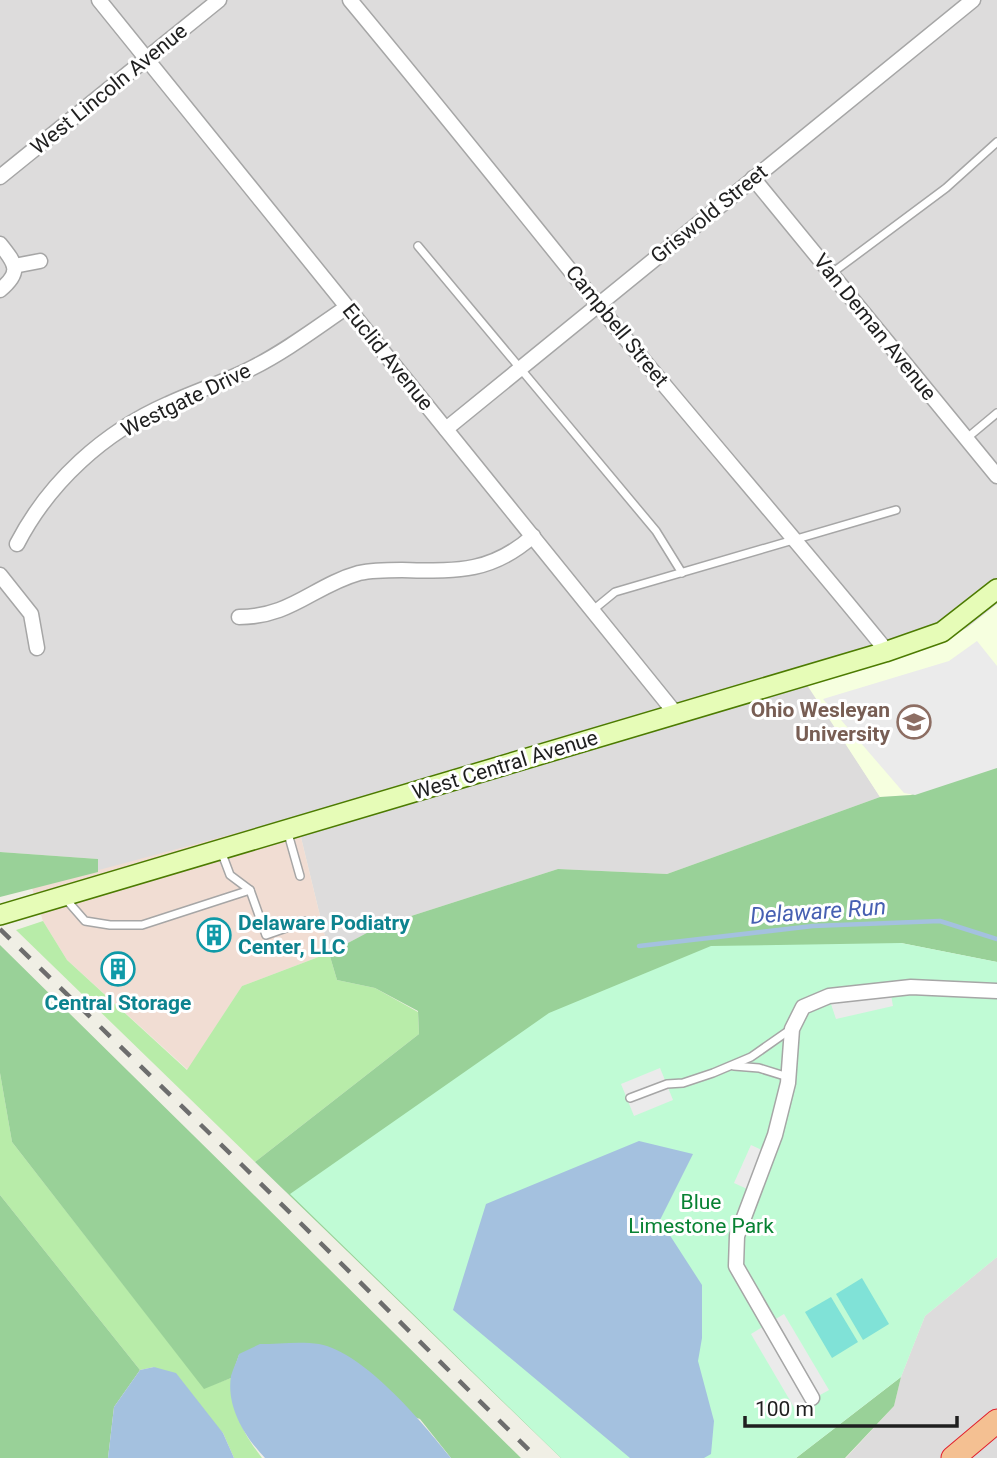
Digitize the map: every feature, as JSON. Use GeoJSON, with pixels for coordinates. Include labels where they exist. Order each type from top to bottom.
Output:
{"type":"FeatureCollection","features":[{"type":"Feature","properties":{"kind":"highway"},"geometry":{"type":"LineString","coordinates":[[954,1458],[997,1421]]}},
{"type":"Feature","properties":{"kind":"main road","name":"West Central Avenue"},"geometry":{"type":"LineString","coordinates":[[0,915],[885,652],[942,632],[997,589]]}},
{"type":"Feature","properties":{"kind":"street","name":"Euclid Avenue"},"geometry":{"type":"LineString","coordinates":[[99,0],[676,714]]}},
{"type":"Feature","properties":{"kind":"street","name":"West Lincoln Avenue"},"geometry":{"type":"LineString","coordinates":[[0,177],[219,0]]}},
{"type":"Feature","properties":{"kind":"street","name":"Campbell Street"},"geometry":{"type":"LineString","coordinates":[[350,0],[885,652]]}},
{"type":"Feature","properties":{"kind":"street","name":"Griswold Street"},"geometry":{"type":"LineString","coordinates":[[446,429],[972,0]]}},
{"type":"Feature","properties":{"kind":"street","name":"Van Deman Avenue"},"geometry":{"type":"LineString","coordinates":[[753,178],[997,477]]}},
{"type":"Feature","properties":{"kind":"street"},"geometry":{"type":"LineString","coordinates":[[0,244],[11,257],[14,266],[14,277],[0,290]]}},
{"type":"Feature","properties":{"kind":"street"},"geometry":{"type":"LineString","coordinates":[[14,266],[40,261]]}},
{"type":"Feature","properties":{"kind":"street","name":"Westgate Drive"},"geometry":{"type":"LineString","coordinates":[[17,544],[58,485],[88,455],[118,431],[167,404],[256,366],[292,345],[347,306]]}},
{"type":"Feature","properties":{"kind":"street"},"geometry":{"type":"LineString","coordinates":[[239,617],[256,617],[282,610],[361,573],[380,570],[474,569],[502,558],[533,536]]}},
{"type":"Feature","properties":{"kind":"street"},"geometry":{"type":"LineString","coordinates":[[0,575],[31,614],[37,648]]}},
{"type":"Feature","properties":{"kind":"street"},"geometry":{"type":"LineString","coordinates":[[812,1398],[736,1266],[737,1236],[775,1135],[788,1077],[792,1029],[803,1007],[830,996],[911,987],[997,991]]}},
{"type":"Feature","properties":{"kind":"lane"},"geometry":{"type":"LineString","coordinates":[[831,274],[946,188],[997,142]]}},
{"type":"Feature","properties":{"kind":"lane"},"geometry":{"type":"LineString","coordinates":[[418,246],[656,531],[682,573]]}},
{"type":"Feature","properties":{"kind":"lane"},"geometry":{"type":"LineString","coordinates":[[966,439],[997,413]]}},
{"type":"Feature","properties":{"kind":"lane"},"geometry":{"type":"LineString","coordinates":[[592,611],[615,592],[897,510]]}},
{"type":"Feature","properties":{"kind":"lane"},"geometry":{"type":"LineString","coordinates":[[287,830],[300,876]]}},
{"type":"Feature","properties":{"kind":"lane"},"geometry":{"type":"LineString","coordinates":[[221,850],[230,875],[250,890],[266,935],[306,921]]}},
{"type":"Feature","properties":{"kind":"lane"},"geometry":{"type":"LineString","coordinates":[[64,896],[85,921],[110,925],[142,925],[250,890]]}},
{"type":"Feature","properties":{"kind":"lane"},"geometry":{"type":"LineString","coordinates":[[630,1098],[730,1066],[751,1057],[792,1029]]}},
{"type":"Feature","properties":{"kind":"lane"},"geometry":{"type":"LineString","coordinates":[[730,1066],[759,1068],[788,1077]]}},
{"type":"Feature","properties":{"kind":"shaded area"},"geometry":{"type":"Polygon","coordinates":[[[0,0],[997,0],[997,604],[967,628],[917,651],[808,685],[880,797],[667,874],[558,869],[380,926],[329,953],[296,817],[98,872],[98,859],[0,852],[0,0]]]}},
{"type":"Feature","properties":{"kind":"shaded area","name":"Ohio Wesleyan University"},"geometry":{"type":"Polygon","coordinates":[[[997,604],[997,760],[910,795],[880,797],[807,685],[917,651],[967,628],[997,604]]]}},
{"type":"Feature","properties":{"kind":"shaded area","name":"Ohio Wesleyan University"},"geometry":{"type":"Polygon","coordinates":[[[977,641],[997,666],[997,768],[915,795],[904,793],[823,699],[949,661],[977,641]]]}},
{"type":"Feature","properties":{"kind":"shaded area"},"geometry":{"type":"Polygon","coordinates":[[[296,817],[329,953],[242,986],[188,1070],[67,960],[43,921],[32,888],[296,817]]]}},
{"type":"Feature","properties":{"kind":"shaded area"},"geometry":{"type":"Polygon","coordinates":[[[889,984],[893,1006],[836,1019],[827,992],[889,984]]]}},
{"type":"Feature","properties":{"kind":"shaded area"},"geometry":{"type":"Polygon","coordinates":[[[660,1068],[673,1100],[634,1116],[621,1084],[660,1068]]]}},
{"type":"Feature","properties":{"kind":"shaded area"},"geometry":{"type":"Polygon","coordinates":[[[639,1141],[693,1154],[660,1220],[702,1285],[702,1338],[698,1361],[714,1421],[711,1454],[704,1458],[630,1458],[453,1310],[486,1204],[639,1141]]]}},
{"type":"Feature","properties":{"kind":"shaded area"},"geometry":{"type":"Polygon","coordinates":[[[751,1145],[775,1156],[758,1194],[734,1183],[751,1145]]]}},
{"type":"Feature","properties":{"kind":"shaded area"},"geometry":{"type":"Polygon","coordinates":[[[997,1257],[997,1458],[846,1458],[894,1406],[901,1377],[925,1316],[997,1257]]]}},
{"type":"Feature","properties":{"kind":"shaded area"},"geometry":{"type":"Polygon","coordinates":[[[862,1278],[889,1324],[863,1340],[836,1294],[862,1278]]]}},
{"type":"Feature","properties":{"kind":"shaded area"},"geometry":{"type":"Polygon","coordinates":[[[831,1297],[858,1342],[832,1358],[805,1312],[831,1297]]]}},
{"type":"Feature","properties":{"kind":"shaded area"},"geometry":{"type":"Polygon","coordinates":[[[784,1314],[829,1390],[795,1409],[751,1334],[784,1314]]]}},
{"type":"Feature","properties":{"kind":"shaded area"},"geometry":{"type":"Polygon","coordinates":[[[260,1344],[319,1344],[337,1350],[355,1361],[391,1391],[451,1458],[265,1458],[239,1421],[230,1388],[231,1376],[239,1354],[260,1344]]]}},
{"type":"Feature","properties":{"kind":"shaded area"},"geometry":{"type":"Polygon","coordinates":[[[154,1367],[176,1373],[223,1433],[234,1458],[108,1458],[114,1407],[140,1370],[154,1367]]]}},
{"type":"Feature","properties":{"kind":"green space"},"geometry":{"type":"Polygon","coordinates":[[[997,760],[997,962],[901,943],[561,1458],[255,1162],[419,1034],[418,1011],[375,988],[337,980],[329,953],[380,926],[558,869],[667,874],[880,797],[911,795],[997,760]]]}},
{"type":"Feature","properties":{"kind":"green space"},"geometry":{"type":"Polygon","coordinates":[[[0,852],[98,859],[98,872],[0,897],[0,852]]]}},
{"type":"Feature","properties":{"kind":"green space"},"geometry":{"type":"Polygon","coordinates":[[[43,921],[67,960],[187,1070],[242,986],[329,953],[337,980],[375,988],[418,1012],[419,1034],[255,1162],[16,930],[43,921]]]}},
{"type":"Feature","properties":{"kind":"green space","name":"Blue Limestone Park"},"geometry":{"type":"Polygon","coordinates":[[[901,943],[997,962],[997,1257],[925,1316],[901,1377],[796,1458],[561,1458],[290,1194],[549,1013],[711,946],[901,943]]]}},
{"type":"Feature","properties":{"kind":"green space"},"geometry":{"type":"Polygon","coordinates":[[[0,945],[521,1458],[451,1458],[420,1419],[239,1355],[231,1378],[204,1389],[12,1142],[0,1073],[0,945]]]}},
{"type":"Feature","properties":{"kind":"green space"},"geometry":{"type":"Polygon","coordinates":[[[0,1073],[12,1142],[204,1388],[231,1378],[239,1420],[262,1458],[234,1458],[223,1433],[154,1367],[140,1370],[0,1195],[0,1073]]]}},
{"type":"Feature","properties":{"kind":"green space"},"geometry":{"type":"Polygon","coordinates":[[[0,1195],[140,1370],[114,1407],[108,1458],[0,1458],[0,1195]]]}},
{"type":"Feature","properties":{"kind":"green space"},"geometry":{"type":"Polygon","coordinates":[[[901,1377],[894,1406],[845,1458],[796,1458],[901,1377]]]}},
{"type":"Feature","properties":{"kind":"waterway","name":"Delaware Run"},"geometry":{"type":"LineString","coordinates":[[639,946],[813,926],[940,921],[997,939]]}},
{"type":"Feature","properties":{"kind":"railway"},"geometry":{"type":"LineString","coordinates":[[0,929],[537,1458]]}},
{"type":"Feature","properties":{"kind":"place","name":"Ohio Wesleyan University"},"geometry":{"type":"Point","coordinates":[914,722]}},
{"type":"Feature","properties":{"kind":"place","name":"Delaware Podiatry Center, LLC"},"geometry":{"type":"Point","coordinates":[214,935]}},
{"type":"Feature","properties":{"kind":"place","name":"Central Storage"},"geometry":{"type":"Point","coordinates":[118,969]}}]}
